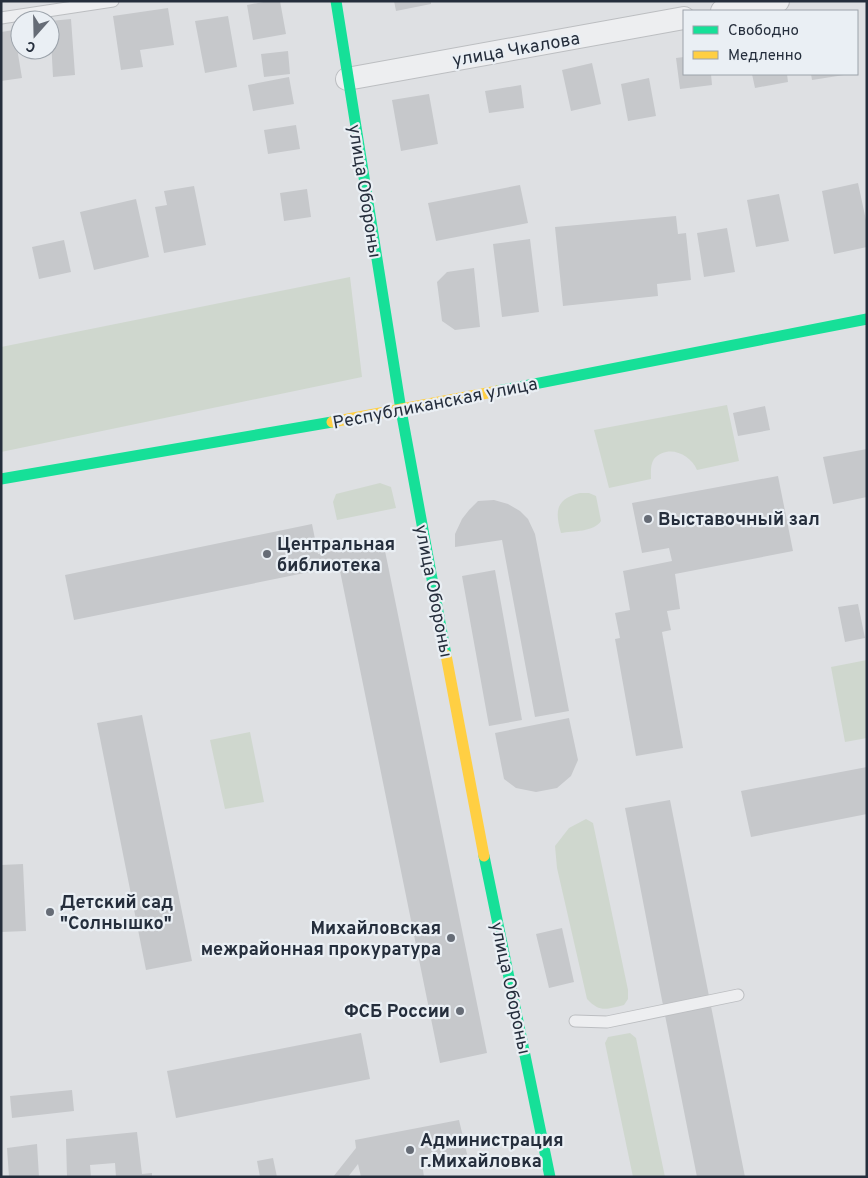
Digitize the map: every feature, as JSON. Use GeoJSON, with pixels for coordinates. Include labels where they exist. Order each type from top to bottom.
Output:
{"type":"FeatureCollection","features":[{"type":"Feature","properties":{"kind":"street","name":"улица Обороны"},"geometry":{"type":"LineString","coordinates":[[336,1],[401,410],[477,820],[550,1177]]}},
{"type":"Feature","properties":{"kind":"street"},"geometry":{"type":"LineString","coordinates":[[728,10],[778,1]]}},
{"type":"Feature","properties":{"kind":"street","name":"улица Чкалова"},"geometry":{"type":"LineString","coordinates":[[347,79],[683,18]]}},
{"type":"Feature","properties":{"kind":"street","name":"Республиканская улица"},"geometry":{"type":"LineString","coordinates":[[1,479],[401,410],[867,319]]}},
{"type":"Feature","properties":{"kind":"lane"},"geometry":{"type":"LineString","coordinates":[[1,18],[113,1]]}},
{"type":"Feature","properties":{"kind":"lane"},"geometry":{"type":"LineString","coordinates":[[575,1020],[607,1022],[738,995]]}},
{"type":"Feature","properties":{"kind":"shaded area"},"geometry":{"type":"Polygon","coordinates":[[[350,277],[362,377],[1,452],[1,347],[350,277]]]}},
{"type":"Feature","properties":{"kind":"shaded area"},"geometry":{"type":"Polygon","coordinates":[[[727,405],[739,461],[697,470],[694,464],[684,456],[678,453],[666,452],[654,459],[651,479],[609,488],[594,430],[727,405]]]}},
{"type":"Feature","properties":{"kind":"shaded area"},"geometry":{"type":"Polygon","coordinates":[[[380,483],[391,487],[396,508],[337,520],[333,502],[336,494],[380,483]]]}},
{"type":"Feature","properties":{"kind":"shaded area"},"geometry":{"type":"Polygon","coordinates":[[[580,493],[589,493],[596,496],[601,521],[598,525],[588,529],[561,533],[558,519],[559,507],[566,499],[580,493]]]}},
{"type":"Feature","properties":{"kind":"shaded area"},"geometry":{"type":"Polygon","coordinates":[[[867,660],[867,738],[845,742],[831,667],[867,660]]]}},
{"type":"Feature","properties":{"kind":"shaded area"},"geometry":{"type":"Polygon","coordinates":[[[250,732],[264,802],[225,809],[210,740],[250,732]]]}},
{"type":"Feature","properties":{"kind":"shaded area"},"geometry":{"type":"Polygon","coordinates":[[[586,819],[593,823],[628,990],[628,999],[624,1005],[608,1009],[600,1008],[587,999],[557,868],[555,846],[569,828],[586,819]]]}},
{"type":"Feature","properties":{"kind":"shaded area"},"geometry":{"type":"Polygon","coordinates":[[[630,1033],[636,1038],[665,1177],[633,1177],[605,1043],[608,1037],[630,1033]]]}},
{"type":"Feature","properties":{"kind":"building"},"geometry":{"type":"Polygon","coordinates":[[[280,1],[286,34],[253,40],[247,5],[280,1]]]}},
{"type":"Feature","properties":{"kind":"building"},"geometry":{"type":"Polygon","coordinates":[[[394,1],[431,1],[431,4],[396,11],[394,1]]]}},
{"type":"Feature","properties":{"kind":"building"},"geometry":{"type":"Polygon","coordinates":[[[168,8],[174,45],[140,50],[143,67],[121,70],[113,16],[168,8]]]}},
{"type":"Feature","properties":{"kind":"building"},"geometry":{"type":"Polygon","coordinates":[[[228,16],[237,67],[205,73],[195,21],[228,16]]]}},
{"type":"Feature","properties":{"kind":"building"},"geometry":{"type":"Polygon","coordinates":[[[71,19],[75,75],[53,77],[52,60],[60,60],[60,20],[71,19]]]}},
{"type":"Feature","properties":{"kind":"building"},"geometry":{"type":"Polygon","coordinates":[[[10,31],[10,60],[19,60],[22,78],[1,81],[1,32],[10,31]]]}},
{"type":"Feature","properties":{"kind":"building"},"geometry":{"type":"Polygon","coordinates":[[[288,51],[290,74],[264,77],[261,54],[288,51]]]}},
{"type":"Feature","properties":{"kind":"building"},"geometry":{"type":"Polygon","coordinates":[[[683,57],[683,75],[711,75],[712,85],[680,89],[676,58],[683,57]]]}},
{"type":"Feature","properties":{"kind":"building"},"geometry":{"type":"Polygon","coordinates":[[[592,63],[601,104],[571,111],[562,70],[592,63]]]}},
{"type":"Feature","properties":{"kind":"building"},"geometry":{"type":"Polygon","coordinates":[[[752,75],[787,75],[788,82],[755,88],[752,75]]]}},
{"type":"Feature","properties":{"kind":"building"},"geometry":{"type":"Polygon","coordinates":[[[811,75],[844,75],[812,80],[811,75]]]}},
{"type":"Feature","properties":{"kind":"building"},"geometry":{"type":"Polygon","coordinates":[[[289,77],[294,104],[253,111],[248,85],[289,77]]]}},
{"type":"Feature","properties":{"kind":"building"},"geometry":{"type":"Polygon","coordinates":[[[649,78],[656,116],[628,121],[621,84],[649,78]]]}},
{"type":"Feature","properties":{"kind":"building"},"geometry":{"type":"Polygon","coordinates":[[[521,85],[524,108],[489,113],[485,91],[521,85]]]}},
{"type":"Feature","properties":{"kind":"building"},"geometry":{"type":"Polygon","coordinates":[[[429,94],[438,144],[401,151],[392,100],[429,94]]]}},
{"type":"Feature","properties":{"kind":"building"},"geometry":{"type":"Polygon","coordinates":[[[296,125],[300,149],[268,154],[264,130],[296,125]]]}},
{"type":"Feature","properties":{"kind":"building"},"geometry":{"type":"Polygon","coordinates":[[[858,183],[867,225],[867,247],[834,254],[822,191],[858,183]]]}},
{"type":"Feature","properties":{"kind":"building"},"geometry":{"type":"Polygon","coordinates":[[[520,185],[528,223],[436,241],[428,203],[520,185]]]}},
{"type":"Feature","properties":{"kind":"building"},"geometry":{"type":"Polygon","coordinates":[[[194,186],[206,245],[164,253],[155,207],[167,205],[164,191],[194,186]]]}},
{"type":"Feature","properties":{"kind":"building"},"geometry":{"type":"Polygon","coordinates":[[[307,189],[311,217],[284,221],[280,193],[307,189]]]}},
{"type":"Feature","properties":{"kind":"building"},"geometry":{"type":"Polygon","coordinates":[[[779,194],[789,241],[756,247],[747,200],[779,194]]]}},
{"type":"Feature","properties":{"kind":"building"},"geometry":{"type":"Polygon","coordinates":[[[136,199],[149,257],[94,270],[80,212],[136,199]]]}},
{"type":"Feature","properties":{"kind":"building"},"geometry":{"type":"Polygon","coordinates":[[[676,216],[678,234],[686,233],[691,280],[657,284],[658,296],[563,306],[555,227],[676,216]]]}},
{"type":"Feature","properties":{"kind":"building"},"geometry":{"type":"Polygon","coordinates":[[[727,228],[735,272],[704,277],[697,233],[727,228]]]}},
{"type":"Feature","properties":{"kind":"building"},"geometry":{"type":"Polygon","coordinates":[[[530,239],[539,312],[502,317],[493,244],[530,239]]]}},
{"type":"Feature","properties":{"kind":"building"},"geometry":{"type":"Polygon","coordinates":[[[64,240],[71,272],[39,279],[32,247],[64,240]]]}},
{"type":"Feature","properties":{"kind":"building"},"geometry":{"type":"Polygon","coordinates":[[[474,268],[480,327],[455,330],[442,321],[437,282],[447,272],[474,268]]]}},
{"type":"Feature","properties":{"kind":"building"},"geometry":{"type":"Polygon","coordinates":[[[765,406],[770,430],[738,436],[733,413],[765,406]]]}},
{"type":"Feature","properties":{"kind":"building"},"geometry":{"type":"Polygon","coordinates":[[[867,449],[867,497],[833,504],[823,457],[867,449]]]}},
{"type":"Feature","properties":{"kind":"building"},"geometry":{"type":"Polygon","coordinates":[[[778,476],[793,551],[675,574],[680,609],[667,611],[671,630],[662,632],[683,748],[636,756],[615,639],[620,638],[615,613],[630,610],[623,571],[672,561],[669,548],[642,553],[632,503],[778,476]]]}},
{"type":"Feature","properties":{"kind":"building"},"geometry":{"type":"Polygon","coordinates":[[[494,500],[508,504],[520,511],[528,519],[535,534],[569,711],[535,717],[502,540],[455,547],[455,534],[462,519],[469,510],[478,501],[494,500]]]}},
{"type":"Feature","properties":{"kind":"building"},"geometry":{"type":"Polygon","coordinates":[[[312,524],[318,554],[383,541],[487,1053],[440,1063],[339,566],[74,620],[65,575],[312,524]]]}},
{"type":"Feature","properties":{"kind":"building"},"geometry":{"type":"Polygon","coordinates":[[[495,570],[522,720],[489,726],[462,576],[495,570]]]}},
{"type":"Feature","properties":{"kind":"building"},"geometry":{"type":"Polygon","coordinates":[[[858,604],[865,638],[845,642],[838,607],[858,604]]]}},
{"type":"Feature","properties":{"kind":"building"},"geometry":{"type":"Polygon","coordinates":[[[142,715],[192,961],[146,970],[97,723],[142,715]]]}},
{"type":"Feature","properties":{"kind":"building"},"geometry":{"type":"Polygon","coordinates":[[[569,718],[578,760],[571,776],[557,788],[536,792],[516,788],[504,779],[495,733],[569,718]]]}},
{"type":"Feature","properties":{"kind":"building"},"geometry":{"type":"Polygon","coordinates":[[[867,767],[867,814],[751,837],[741,791],[867,767]]]}},
{"type":"Feature","properties":{"kind":"building"},"geometry":{"type":"Polygon","coordinates":[[[670,800],[745,1177],[697,1177],[625,808],[670,800]]]}},
{"type":"Feature","properties":{"kind":"building"},"geometry":{"type":"Polygon","coordinates":[[[23,864],[26,931],[1,932],[1,865],[23,864]]]}},
{"type":"Feature","properties":{"kind":"building"},"geometry":{"type":"Polygon","coordinates":[[[562,928],[574,982],[549,988],[536,934],[562,928]]]}},
{"type":"Feature","properties":{"kind":"building"},"geometry":{"type":"Polygon","coordinates":[[[361,1033],[370,1079],[176,1118],[167,1071],[361,1033]]]}},
{"type":"Feature","properties":{"kind":"building"},"geometry":{"type":"Polygon","coordinates":[[[72,1090],[74,1111],[12,1118],[10,1096],[72,1090]]]}},
{"type":"Feature","properties":{"kind":"building","name":"Администрация г.Михайловка"},"geometry":{"type":"Polygon","coordinates":[[[459,1120],[468,1158],[439,1163],[436,1152],[421,1156],[424,1177],[361,1177],[358,1164],[348,1177],[333,1177],[356,1148],[355,1140],[459,1120]]]}},
{"type":"Feature","properties":{"kind":"building"},"geometry":{"type":"Polygon","coordinates":[[[137,1132],[142,1174],[152,1173],[152,1177],[116,1177],[115,1163],[90,1165],[91,1177],[67,1177],[66,1139],[137,1132]]]}},
{"type":"Feature","properties":{"kind":"building"},"geometry":{"type":"Polygon","coordinates":[[[37,1144],[39,1177],[9,1177],[7,1148],[37,1144]]]}},
{"type":"Feature","properties":{"kind":"building"},"geometry":{"type":"Polygon","coordinates":[[[273,1158],[277,1177],[260,1177],[257,1161],[273,1158]]]}},
{"type":"Feature","properties":{"kind":"traffic: fast"},"geometry":{"type":"LineString","coordinates":[[336,1],[401,410],[446,655]]}},
{"type":"Feature","properties":{"kind":"traffic: fast"},"geometry":{"type":"LineString","coordinates":[[498,391],[867,319]]}},
{"type":"Feature","properties":{"kind":"traffic: fast"},"geometry":{"type":"LineString","coordinates":[[1,479],[332,422]]}},
{"type":"Feature","properties":{"kind":"traffic: fast"},"geometry":{"type":"LineString","coordinates":[[484,856],[550,1177]]}},
{"type":"Feature","properties":{"kind":"traffic: slow"},"geometry":{"type":"LineString","coordinates":[[332,422],[498,391]]}},
{"type":"Feature","properties":{"kind":"traffic: slow"},"geometry":{"type":"LineString","coordinates":[[446,655],[484,856]]}},
{"type":"Feature","properties":{"kind":"place","name":"Выставочный зал"},"geometry":{"type":"Point","coordinates":[648,519]}},
{"type":"Feature","properties":{"kind":"place","name":"Центральная библиотека"},"geometry":{"type":"Point","coordinates":[267,554]}},
{"type":"Feature","properties":{"kind":"place","name":"Детский сад \"Солнышко\""},"geometry":{"type":"Point","coordinates":[50,912]}},
{"type":"Feature","properties":{"kind":"place","name":"Михайловская межрайонная прокуратура"},"geometry":{"type":"Point","coordinates":[451,938]}},
{"type":"Feature","properties":{"kind":"place","name":"ФСБ России"},"geometry":{"type":"Point","coordinates":[460,1011]}},
{"type":"Feature","properties":{"kind":"place","name":"Администрация г.Михайловка"},"geometry":{"type":"Point","coordinates":[410,1150]}}]}
